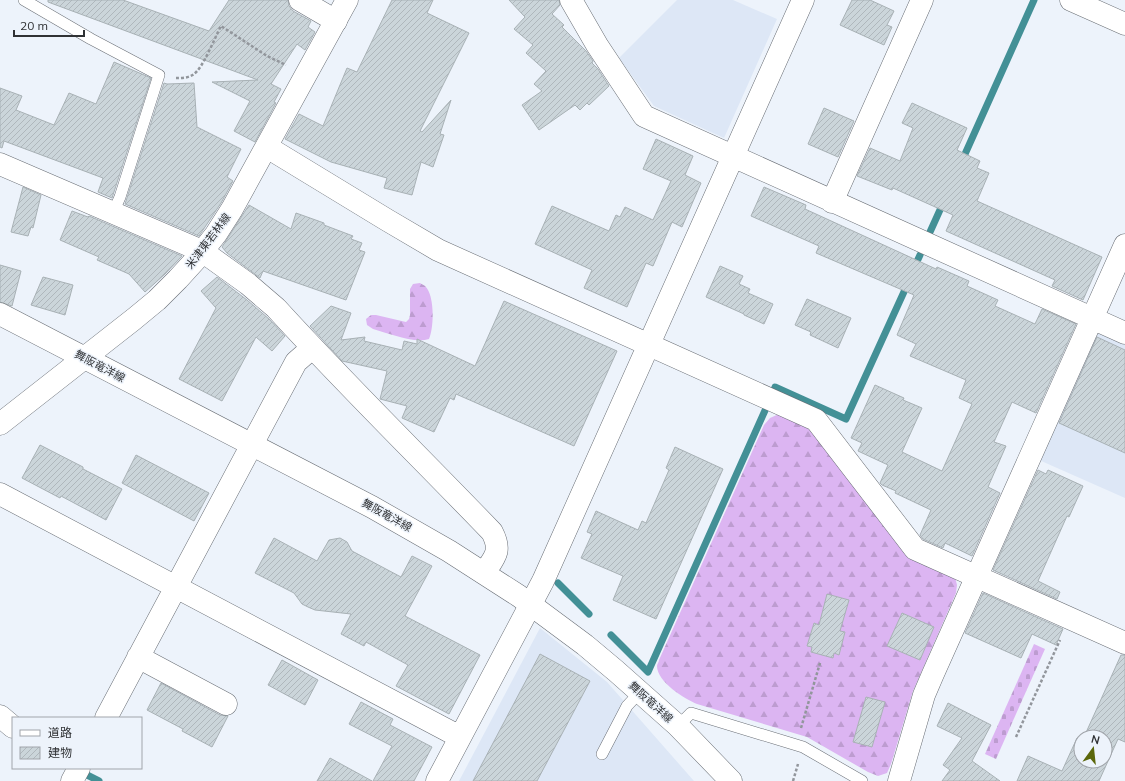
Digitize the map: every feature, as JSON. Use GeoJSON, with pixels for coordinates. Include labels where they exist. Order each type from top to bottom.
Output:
{"type":"FeatureCollection","features":[{"type":"Feature","properties":{"kind":"street"},"geometry":{"type":"LineString","coordinates":[[300,0],[336,21]]}},
{"type":"Feature","properties":{"kind":"street","name":"米津東若林線"},"geometry":{"type":"LineString","coordinates":[[0,424],[134,320],[178,279],[202,251],[232,209],[347,0]]}},
{"type":"Feature","properties":{"kind":"street"},"geometry":{"type":"LineString","coordinates":[[571,0],[597,45],[644,116],[1125,333]]}},
{"type":"Feature","properties":{"kind":"street"},"geometry":{"type":"LineString","coordinates":[[437,781],[547,573],[803,0]]}},
{"type":"Feature","properties":{"kind":"street"},"geometry":{"type":"LineString","coordinates":[[832,202],[922,0]]}},
{"type":"Feature","properties":{"kind":"street"},"geometry":{"type":"LineString","coordinates":[[1071,0],[1125,24]]}},
{"type":"Feature","properties":{"kind":"street"},"geometry":{"type":"LineString","coordinates":[[267,147],[438,250],[816,420],[915,549],[1125,643]]}},
{"type":"Feature","properties":{"kind":"street"},"geometry":{"type":"LineString","coordinates":[[0,164],[202,251],[262,296],[276,308],[312,348],[492,532],[496,541],[497,550],[484,573]]}},
{"type":"Feature","properties":{"kind":"street"},"geometry":{"type":"LineString","coordinates":[[899,781],[924,695],[1125,245]]}},
{"type":"Feature","properties":{"kind":"street","name":"舞阪竜洋線"},"geometry":{"type":"LineString","coordinates":[[0,314],[414,530],[484,573],[531,605],[585,645],[678,726],[731,781]]}},
{"type":"Feature","properties":{"kind":"street"},"geometry":{"type":"LineString","coordinates":[[107,717],[175,586],[296,362],[312,348]]}},
{"type":"Feature","properties":{"kind":"street"},"geometry":{"type":"LineString","coordinates":[[0,494],[460,737]]}},
{"type":"Feature","properties":{"kind":"street"},"geometry":{"type":"LineString","coordinates":[[138,657],[226,704]]}},
{"type":"Feature","properties":{"kind":"street"},"geometry":{"type":"LineString","coordinates":[[0,716],[12,726]]}},
{"type":"Feature","properties":{"kind":"lane"},"geometry":{"type":"LineString","coordinates":[[24,0],[91,39],[159,75],[120,197],[113,213]]}},
{"type":"Feature","properties":{"kind":"lane"},"geometry":{"type":"LineString","coordinates":[[602,754],[627,706],[640,692]]}},
{"type":"Feature","properties":{"kind":"lane"},"geometry":{"type":"LineString","coordinates":[[678,726],[691,713],[803,747],[862,781]]}},
{"type":"Feature","properties":{"kind":"path"},"geometry":{"type":"LineString","coordinates":[[159,75],[178,78],[187,77],[194,74],[200,67],[221,26],[267,56],[307,74]]}},
{"type":"Feature","properties":{"kind":"path"},"geometry":{"type":"LineString","coordinates":[[1016,737],[1070,619]]}},
{"type":"Feature","properties":{"kind":"path"},"geometry":{"type":"LineString","coordinates":[[802,726],[820,663]]}},
{"type":"Feature","properties":{"kind":"shaded area"},"geometry":{"type":"Polygon","coordinates":[[[677,0],[733,0],[777,19],[724,138],[654,106],[619,58],[677,0]]]}},
{"type":"Feature","properties":{"kind":"shaded area"},"geometry":{"type":"Polygon","coordinates":[[[1096,332],[1125,345],[1125,498],[1039,460],[1096,332]]]}},
{"type":"Feature","properties":{"kind":"shaded area"},"geometry":{"type":"Polygon","coordinates":[[[540,628],[607,682],[694,781],[459,781],[540,628]]]}},
{"type":"Feature","properties":{"kind":"green space"},"geometry":{"type":"Polygon","coordinates":[[[420,283],[425,286],[431,297],[433,320],[429,339],[409,339],[373,329],[367,325],[366,319],[371,315],[406,322],[410,315],[410,289],[413,284],[420,283]]]}},
{"type":"Feature","properties":{"kind":"green space"},"geometry":{"type":"Polygon","coordinates":[[[779,414],[811,427],[955,577],[957,585],[956,593],[913,691],[891,764],[887,773],[878,776],[868,772],[807,737],[692,702],[666,684],[658,672],[657,666],[659,660],[764,425],[770,418],[779,414]]]}},
{"type":"Feature","properties":{"kind":"green space"},"geometry":{"type":"Polygon","coordinates":[[[1034,644],[1045,649],[996,759],[985,754],[1034,644]]]}},
{"type":"Feature","properties":{"kind":"building"},"geometry":{"type":"Polygon","coordinates":[[[48,0],[123,0],[209,31],[229,0],[288,0],[289,6],[293,11],[311,21],[308,27],[315,32],[305,50],[297,44],[271,84],[281,89],[274,102],[276,103],[255,142],[234,131],[250,101],[212,82],[258,80],[48,2],[48,0]]]}},
{"type":"Feature","properties":{"kind":"building"},"geometry":{"type":"Polygon","coordinates":[[[392,0],[433,0],[427,13],[469,33],[420,131],[422,132],[451,100],[440,134],[444,135],[433,167],[421,162],[412,195],[384,188],[387,178],[331,162],[285,139],[299,114],[323,126],[347,68],[357,72],[392,0]]]}},
{"type":"Feature","properties":{"kind":"building"},"geometry":{"type":"Polygon","coordinates":[[[509,0],[559,0],[560,5],[552,14],[564,25],[562,27],[586,51],[593,61],[592,63],[598,69],[609,86],[589,105],[587,103],[580,110],[575,105],[539,130],[522,105],[542,91],[534,84],[546,71],[526,53],[533,45],[514,29],[525,17],[509,0]]]}},
{"type":"Feature","properties":{"kind":"building"},"geometry":{"type":"Polygon","coordinates":[[[852,0],[870,0],[894,11],[887,25],[892,27],[884,45],[840,25],[852,0]]]}},
{"type":"Feature","properties":{"kind":"building"},"geometry":{"type":"Polygon","coordinates":[[[114,62],[151,78],[112,198],[98,192],[103,178],[4,141],[2,148],[0,147],[0,88],[22,96],[16,110],[54,125],[69,93],[96,104],[114,62]]]}},
{"type":"Feature","properties":{"kind":"building"},"geometry":{"type":"Polygon","coordinates":[[[164,83],[194,83],[197,127],[241,149],[227,177],[233,181],[221,203],[199,236],[125,204],[164,83]]]}},
{"type":"Feature","properties":{"kind":"building"},"geometry":{"type":"Polygon","coordinates":[[[912,103],[967,128],[957,150],[980,161],[977,168],[989,173],[977,201],[1102,257],[1083,300],[1052,286],[1055,280],[946,231],[953,215],[893,188],[892,190],[857,176],[870,148],[900,161],[913,128],[902,123],[912,103]]]}},
{"type":"Feature","properties":{"kind":"building"},"geometry":{"type":"Polygon","coordinates":[[[824,108],[854,121],[838,157],[808,144],[824,108]]]}},
{"type":"Feature","properties":{"kind":"building"},"geometry":{"type":"Polygon","coordinates":[[[656,139],[693,156],[685,175],[701,183],[682,227],[672,222],[653,266],[646,263],[627,307],[584,288],[592,270],[535,244],[552,206],[609,231],[616,215],[620,217],[625,207],[653,220],[671,181],[643,169],[656,139]]]}},
{"type":"Feature","properties":{"kind":"building"},"geometry":{"type":"Polygon","coordinates":[[[23,187],[41,195],[33,228],[31,227],[28,236],[11,232],[23,187]]]}},
{"type":"Feature","properties":{"kind":"building"},"geometry":{"type":"Polygon","coordinates":[[[764,187],[806,205],[805,209],[936,269],[937,267],[969,281],[967,286],[998,300],[995,306],[1035,324],[1042,309],[1076,324],[1036,413],[1012,402],[994,442],[1006,446],[988,487],[1000,493],[972,556],[945,543],[943,548],[923,539],[920,535],[931,510],[895,493],[896,491],[882,485],[880,483],[888,465],[858,451],[862,443],[851,438],[875,385],[922,408],[902,452],[942,471],[972,404],[959,398],[966,380],[910,356],[916,344],[897,335],[914,295],[816,253],[819,246],[751,216],[764,187]]]}},
{"type":"Feature","properties":{"kind":"building"},"geometry":{"type":"Polygon","coordinates":[[[249,205],[291,229],[296,213],[324,223],[324,225],[353,236],[351,239],[362,243],[359,250],[365,252],[346,300],[263,271],[260,278],[227,253],[222,247],[249,205]]]}},
{"type":"Feature","properties":{"kind":"building"},"geometry":{"type":"Polygon","coordinates":[[[72,211],[88,217],[89,216],[182,256],[145,292],[129,274],[97,260],[99,257],[60,240],[72,211]]]}},
{"type":"Feature","properties":{"kind":"building"},"geometry":{"type":"Polygon","coordinates":[[[0,265],[21,271],[12,306],[0,302],[0,265]]]}},
{"type":"Feature","properties":{"kind":"building"},"geometry":{"type":"Polygon","coordinates":[[[720,266],[743,276],[739,284],[750,289],[748,293],[773,304],[764,324],[706,297],[720,266]]]}},
{"type":"Feature","properties":{"kind":"building"},"geometry":{"type":"Polygon","coordinates":[[[43,277],[73,285],[65,315],[31,305],[43,277]]]}},
{"type":"Feature","properties":{"kind":"building"},"geometry":{"type":"Polygon","coordinates":[[[217,277],[269,319],[285,336],[272,351],[256,337],[222,401],[179,379],[216,308],[201,291],[217,277]]]}},
{"type":"Feature","properties":{"kind":"building"},"geometry":{"type":"Polygon","coordinates":[[[807,299],[851,318],[838,348],[810,335],[811,332],[795,325],[807,299]]]}},
{"type":"Feature","properties":{"kind":"building"},"geometry":{"type":"Polygon","coordinates":[[[504,301],[617,351],[574,446],[456,394],[454,400],[450,398],[434,432],[402,418],[407,406],[380,399],[387,371],[342,361],[310,326],[331,306],[351,313],[341,340],[365,337],[364,341],[402,350],[404,341],[417,344],[417,339],[475,366],[504,301]]]}},
{"type":"Feature","properties":{"kind":"building"},"geometry":{"type":"Polygon","coordinates":[[[1097,337],[1125,350],[1125,453],[1059,423],[1097,337]]]}},
{"type":"Feature","properties":{"kind":"building"},"geometry":{"type":"Polygon","coordinates":[[[40,445],[122,489],[106,520],[61,496],[60,498],[22,478],[40,445]]]}},
{"type":"Feature","properties":{"kind":"building"},"geometry":{"type":"Polygon","coordinates":[[[675,447],[723,469],[656,619],[613,600],[623,576],[581,558],[592,534],[587,532],[596,511],[638,530],[642,521],[646,523],[669,470],[666,468],[675,447]]]}},
{"type":"Feature","properties":{"kind":"building"},"geometry":{"type":"Polygon","coordinates":[[[136,455],[209,493],[194,521],[122,483],[136,455]]]}},
{"type":"Feature","properties":{"kind":"building"},"geometry":{"type":"Polygon","coordinates":[[[1038,470],[1046,474],[1048,470],[1083,486],[1069,517],[1067,516],[1038,581],[1060,592],[1057,599],[993,570],[1038,470]]]}},
{"type":"Feature","properties":{"kind":"building"},"geometry":{"type":"Polygon","coordinates":[[[274,538],[317,561],[329,540],[340,538],[347,542],[352,551],[401,577],[412,556],[432,566],[405,616],[480,655],[449,714],[396,686],[408,665],[366,642],[364,646],[341,634],[351,614],[315,610],[302,604],[294,593],[255,573],[274,538]]]}},
{"type":"Feature","properties":{"kind":"building"},"geometry":{"type":"Polygon","coordinates":[[[983,593],[1063,629],[1056,645],[1032,634],[1021,658],[965,633],[983,593]]]}},
{"type":"Feature","properties":{"kind":"building"},"geometry":{"type":"Polygon","coordinates":[[[827,594],[849,600],[840,631],[845,632],[839,655],[834,653],[833,658],[811,652],[812,647],[807,646],[814,623],[819,625],[827,594]]]}},
{"type":"Feature","properties":{"kind":"building"},"geometry":{"type":"Polygon","coordinates":[[[902,613],[934,627],[920,660],[887,646],[902,613]]]}},
{"type":"Feature","properties":{"kind":"building"},"geometry":{"type":"Polygon","coordinates":[[[540,654],[590,681],[537,781],[473,781],[540,654]]]}},
{"type":"Feature","properties":{"kind":"building"},"geometry":{"type":"Polygon","coordinates":[[[1121,655],[1125,655],[1125,742],[1118,739],[1113,750],[1113,729],[1088,729],[1121,655]]]}},
{"type":"Feature","properties":{"kind":"building"},"geometry":{"type":"Polygon","coordinates":[[[282,660],[318,680],[305,705],[268,685],[282,660]]]}},
{"type":"Feature","properties":{"kind":"building"},"geometry":{"type":"Polygon","coordinates":[[[161,683],[220,715],[228,716],[212,747],[182,731],[183,729],[147,710],[161,683]]]}},
{"type":"Feature","properties":{"kind":"building"},"geometry":{"type":"Polygon","coordinates":[[[866,697],[885,702],[872,747],[853,742],[866,697]]]}},
{"type":"Feature","properties":{"kind":"building"},"geometry":{"type":"Polygon","coordinates":[[[361,702],[393,719],[390,725],[432,747],[414,781],[373,781],[392,746],[349,724],[361,702]]]}},
{"type":"Feature","properties":{"kind":"building"},"geometry":{"type":"Polygon","coordinates":[[[948,703],[991,725],[972,761],[1000,781],[942,781],[950,770],[943,765],[962,738],[937,726],[948,703]]]}},
{"type":"Feature","properties":{"kind":"building"},"geometry":{"type":"Polygon","coordinates":[[[1073,747],[1073,769],[1104,769],[1099,781],[1017,781],[1028,756],[1062,771],[1073,747]]]}},
{"type":"Feature","properties":{"kind":"building"},"geometry":{"type":"Polygon","coordinates":[[[330,758],[372,781],[317,781],[330,758]]]}},
{"type":"Feature","properties":{"kind":"waterway"},"geometry":{"type":"LineString","coordinates":[[961,163],[1034,0]]}},
{"type":"Feature","properties":{"kind":"waterway"},"geometry":{"type":"LineString","coordinates":[[930,232],[944,201]]}},
{"type":"Feature","properties":{"kind":"waterway"},"geometry":{"type":"LineString","coordinates":[[914,268],[920,255]]}},
{"type":"Feature","properties":{"kind":"waterway"},"geometry":{"type":"LineString","coordinates":[[773,393],[775,387],[846,419],[908,283]]}},
{"type":"Feature","properties":{"kind":"waterway"},"geometry":{"type":"LineString","coordinates":[[611,635],[648,672],[767,406]]}},
{"type":"Feature","properties":{"kind":"waterway"},"geometry":{"type":"LineString","coordinates":[[558,583],[589,614]]}},
{"type":"Feature","properties":{"kind":"waterway"},"geometry":{"type":"LineString","coordinates":[[85,774],[99,781]]}}]}
